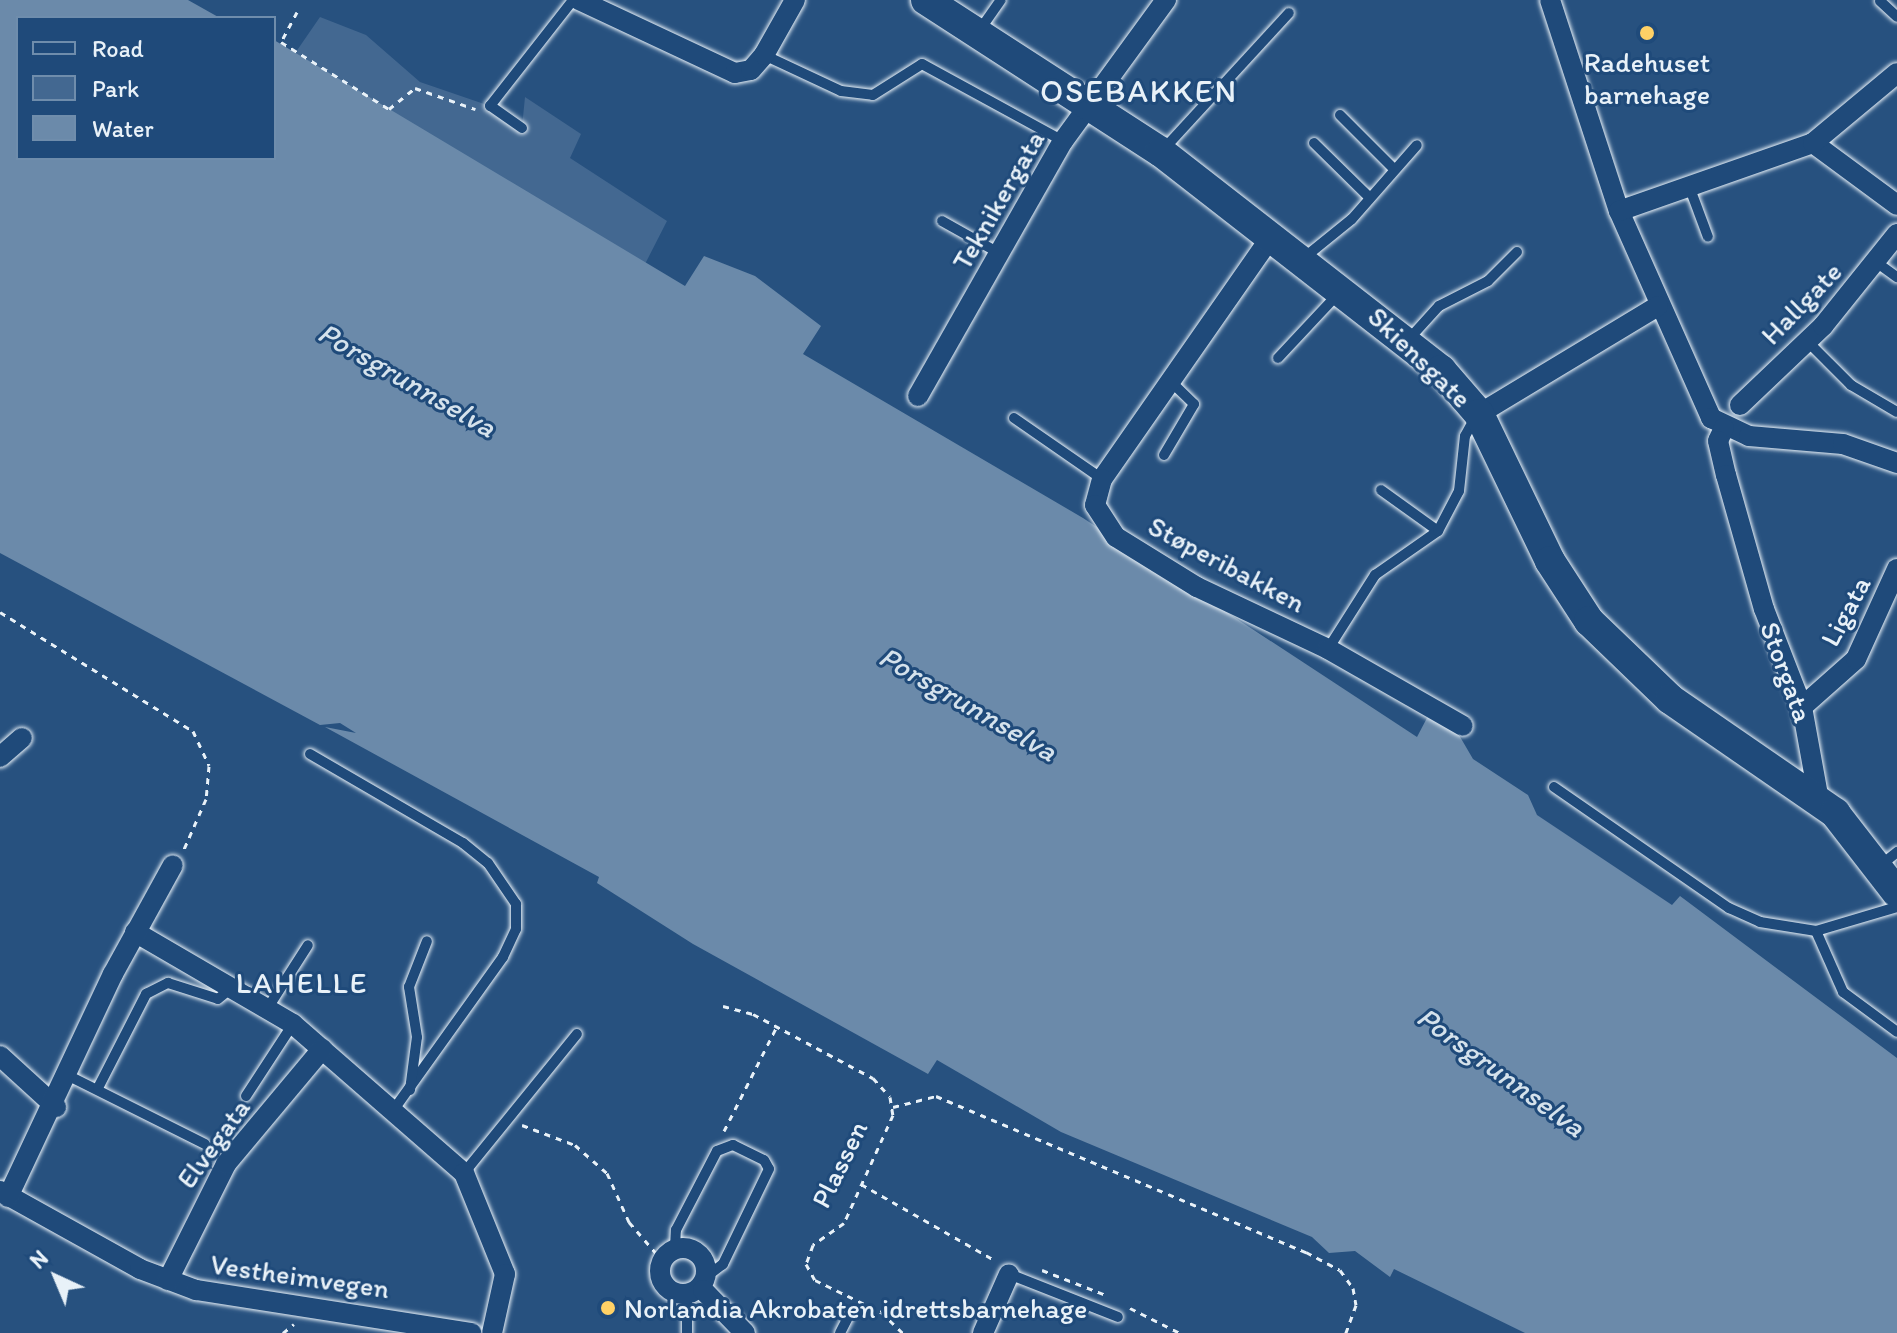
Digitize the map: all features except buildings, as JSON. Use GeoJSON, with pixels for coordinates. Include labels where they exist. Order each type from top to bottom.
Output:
{"type":"FeatureCollection","features":[{"type":"Feature","properties":{"kind":"street"},"geometry":{"type":"LineString","coordinates":[[579,0],[735,73],[751,70],[764,55],[795,0]]}},
{"type":"Feature","properties":{"kind":"street","name":"Skiensgate"},"geometry":{"type":"LineString","coordinates":[[926,0],[1089,102],[1161,152],[1305,257],[1407,340],[1479,414],[1550,561],[1589,621],[1670,699],[1819,801]]}},
{"type":"Feature","properties":{"kind":"street","name":"Teknikergata"},"geometry":{"type":"LineString","coordinates":[[918,396],[1063,141],[1166,0]]}},
{"type":"Feature","properties":{"kind":"street"},"geometry":{"type":"LineString","coordinates":[[1550,0],[1619,211],[1685,368],[1724,428],[1843,444],[1897,463]]}},
{"type":"Feature","properties":{"kind":"street"},"geometry":{"type":"LineString","coordinates":[[1619,211],[1813,143],[1897,73]]}},
{"type":"Feature","properties":{"kind":"street"},"geometry":{"type":"LineString","coordinates":[[1813,143],[1897,205]]}},
{"type":"Feature","properties":{"kind":"street"},"geometry":{"type":"LineString","coordinates":[[1102,479],[1273,234]]}},
{"type":"Feature","properties":{"kind":"street","name":"Hallgate"},"geometry":{"type":"LineString","coordinates":[[1740,405],[1808,342],[1897,234]]}},
{"type":"Feature","properties":{"kind":"street"},"geometry":{"type":"LineString","coordinates":[[1479,414],[1658,306]]}},
{"type":"Feature","properties":{"kind":"street","name":"Storgata"},"geometry":{"type":"LineString","coordinates":[[1724,428],[1720,448],[1771,631],[1802,707],[1819,801]]}},
{"type":"Feature","properties":{"kind":"street","name":"Støperibakken"},"geometry":{"type":"LineString","coordinates":[[1102,479],[1095,505],[1116,537],[1197,587],[1328,649],[1463,726]]}},
{"type":"Feature","properties":{"kind":"street","name":"Ligata"},"geometry":{"type":"LineString","coordinates":[[1802,707],[1856,659],[1897,569]]}},
{"type":"Feature","properties":{"kind":"street"},"geometry":{"type":"LineString","coordinates":[[0,757],[22,738]]}},
{"type":"Feature","properties":{"kind":"street"},"geometry":{"type":"LineString","coordinates":[[1819,801],[1894,883]]}},
{"type":"Feature","properties":{"kind":"street"},"geometry":{"type":"LineString","coordinates":[[4,1194],[56,1107],[135,932],[173,865]]}},
{"type":"Feature","properties":{"kind":"street"},"geometry":{"type":"LineString","coordinates":[[135,932],[269,1006],[395,1108],[464,1173],[505,1274],[492,1333]]}},
{"type":"Feature","properties":{"kind":"street","name":"Elvegata"},"geometry":{"type":"LineString","coordinates":[[168,1280],[226,1164],[322,1049]]}},
{"type":"Feature","properties":{"kind":"street"},"geometry":{"type":"LineString","coordinates":[[0,1056],[56,1107]]}},
{"type":"Feature","properties":{"kind":"street","name":"Vestheimvegen"},"geometry":{"type":"LineString","coordinates":[[4,1194],[168,1280],[271,1306],[419,1320],[472,1333]]}},
{"type":"Feature","properties":{"kind":"street"},"geometry":{"type":"LineString","coordinates":[[699,1287],[665,1285],[668,1253],[696,1253],[699,1287],[745,1333]]}},
{"type":"Feature","properties":{"kind":"street"},"geometry":{"type":"LineString","coordinates":[[983,1333],[1009,1274]]}},
{"type":"Feature","properties":{"kind":"lane"},"geometry":{"type":"LineString","coordinates":[[522,128],[490,106],[573,0]]}},
{"type":"Feature","properties":{"kind":"lane"},"geometry":{"type":"LineString","coordinates":[[978,32],[1001,0]]}},
{"type":"Feature","properties":{"kind":"lane"},"geometry":{"type":"LineString","coordinates":[[1880,1],[1897,17]]}},
{"type":"Feature","properties":{"kind":"lane"},"geometry":{"type":"LineString","coordinates":[[1161,152],[1289,13]]}},
{"type":"Feature","properties":{"kind":"lane"},"geometry":{"type":"LineString","coordinates":[[764,55],[841,91],[873,95],[922,64],[1063,141]]}},
{"type":"Feature","properties":{"kind":"lane"},"geometry":{"type":"LineString","coordinates":[[1340,115],[1394,169]]}},
{"type":"Feature","properties":{"kind":"lane"},"geometry":{"type":"LineString","coordinates":[[1314,143],[1370,198]]}},
{"type":"Feature","properties":{"kind":"lane"},"geometry":{"type":"LineString","coordinates":[[1305,257],[1370,198],[1417,145]]}},
{"type":"Feature","properties":{"kind":"lane"},"geometry":{"type":"LineString","coordinates":[[1689,186],[1708,237]]}},
{"type":"Feature","properties":{"kind":"lane"},"geometry":{"type":"LineString","coordinates":[[942,221],[999,253]]}},
{"type":"Feature","properties":{"kind":"lane"},"geometry":{"type":"LineString","coordinates":[[1407,340],[1439,306],[1488,281],[1517,252]]}},
{"type":"Feature","properties":{"kind":"lane"},"geometry":{"type":"LineString","coordinates":[[1876,262],[1897,277]]}},
{"type":"Feature","properties":{"kind":"lane"},"geometry":{"type":"LineString","coordinates":[[1278,358],[1344,288]]}},
{"type":"Feature","properties":{"kind":"lane"},"geometry":{"type":"LineString","coordinates":[[1808,342],[1851,385],[1897,412]]}},
{"type":"Feature","properties":{"kind":"lane"},"geometry":{"type":"LineString","coordinates":[[1164,455],[1194,404],[1169,380]]}},
{"type":"Feature","properties":{"kind":"lane"},"geometry":{"type":"LineString","coordinates":[[1328,649],[1375,575],[1438,531],[1459,491],[1465,436],[1479,414]]}},
{"type":"Feature","properties":{"kind":"lane"},"geometry":{"type":"LineString","coordinates":[[1014,418],[1102,479]]}},
{"type":"Feature","properties":{"kind":"lane"},"geometry":{"type":"LineString","coordinates":[[1381,490],[1438,531]]}},
{"type":"Feature","properties":{"kind":"lane"},"geometry":{"type":"LineString","coordinates":[[310,754],[463,843],[488,863],[516,904],[516,929],[503,957],[395,1108]]}},
{"type":"Feature","properties":{"kind":"lane"},"geometry":{"type":"LineString","coordinates":[[1554,787],[1729,908],[1816,931],[1894,883]]}},
{"type":"Feature","properties":{"kind":"lane"},"geometry":{"type":"LineString","coordinates":[[1816,931],[1843,992],[1897,1032]]}},
{"type":"Feature","properties":{"kind":"lane"},"geometry":{"type":"LineString","coordinates":[[410,1091],[417,1037],[409,987],[427,941]]}},
{"type":"Feature","properties":{"kind":"lane"},"geometry":{"type":"LineString","coordinates":[[269,1006],[308,945]]}},
{"type":"Feature","properties":{"kind":"lane"},"geometry":{"type":"LineString","coordinates":[[98,1088],[146,994],[168,983],[218,999],[234,985]]}},
{"type":"Feature","properties":{"kind":"lane"},"geometry":{"type":"LineString","coordinates":[[246,1096],[293,1024]]}},
{"type":"Feature","properties":{"kind":"lane"},"geometry":{"type":"LineString","coordinates":[[464,1173],[509,1122],[577,1034]]}},
{"type":"Feature","properties":{"kind":"lane"},"geometry":{"type":"LineString","coordinates":[[69,1076],[205,1144]]}},
{"type":"Feature","properties":{"kind":"lane"},"geometry":{"type":"LineString","coordinates":[[668,1253],[676,1230],[726,1145],[764,1160],[769,1169],[723,1264],[699,1287],[687,1333]]}},
{"type":"Feature","properties":{"kind":"lane"},"geometry":{"type":"LineString","coordinates":[[1009,1274],[1118,1317]]}},
{"type":"Feature","properties":{"kind":"lane"},"geometry":{"type":"LineString","coordinates":[[840,1333],[848,1317]]}},
{"type":"Feature","properties":{"kind":"path"},"geometry":{"type":"LineString","coordinates":[[297,12],[281,42],[389,109],[415,88],[468,110],[490,106]]}},
{"type":"Feature","properties":{"kind":"path"},"geometry":{"type":"LineString","coordinates":[[0,612],[174,715],[205,747],[206,799],[173,865]]}},
{"type":"Feature","properties":{"kind":"path","name":"Plassen"},"geometry":{"type":"LineString","coordinates":[[723,1006],[776,1028],[873,1078],[893,1107],[844,1223],[813,1245],[806,1264],[815,1280],[881,1312],[903,1333]]}},
{"type":"Feature","properties":{"kind":"path"},"geometry":{"type":"LineString","coordinates":[[726,1145],[723,1134],[776,1028]]}},
{"type":"Feature","properties":{"kind":"path"},"geometry":{"type":"LineString","coordinates":[[893,1107],[936,1096],[1317,1257],[1353,1288],[1356,1305],[1346,1333]]}},
{"type":"Feature","properties":{"kind":"path"},"geometry":{"type":"LineString","coordinates":[[509,1122],[575,1145],[607,1173],[629,1222],[668,1253]]}},
{"type":"Feature","properties":{"kind":"path"},"geometry":{"type":"LineString","coordinates":[[861,1184],[980,1246],[1009,1274]]}},
{"type":"Feature","properties":{"kind":"green space"},"geometry":{"type":"Polygon","coordinates":[[[320,17],[366,35],[420,82],[490,106],[522,127],[525,97],[581,134],[570,158],[667,221],[643,268],[289,62],[320,17]]]}},
{"type":"Feature","properties":{"kind":"water","name":"Porsgrunnselva"},"geometry":{"type":"Polygon","coordinates":[[[0,0],[188,0],[216,16],[16,16],[16,160],[276,160],[276,41],[685,286],[704,256],[755,276],[821,326],[803,354],[1083,518],[1417,737],[1428,716],[1459,735],[1473,759],[1528,795],[1537,815],[1672,905],[1680,896],[1897,1058],[1897,1333],[1525,1333],[1394,1269],[1390,1277],[1355,1251],[1329,1253],[1312,1237],[1061,1132],[937,1060],[928,1074],[693,944],[597,883],[599,877],[325,727],[356,733],[340,723],[320,725],[0,553],[0,0]]]}},
{"type":"Feature","properties":{"kind":"place","name":"Radehuset barnehage"},"geometry":{"type":"Point","coordinates":[1647,33]}},
{"type":"Feature","properties":{"kind":"place","name":"Norlandia Akrobaten idrettsbarnehage"},"geometry":{"type":"Point","coordinates":[608,1308]}},
{"type":"Feature","properties":{"kind":"district","name":"OSEBAKKEN"},"geometry":{"type":"Point","coordinates":[1139,91]}},
{"type":"Feature","properties":{"kind":"district","name":"LAHELLE"},"geometry":{"type":"Point","coordinates":[302,983]}}]}
